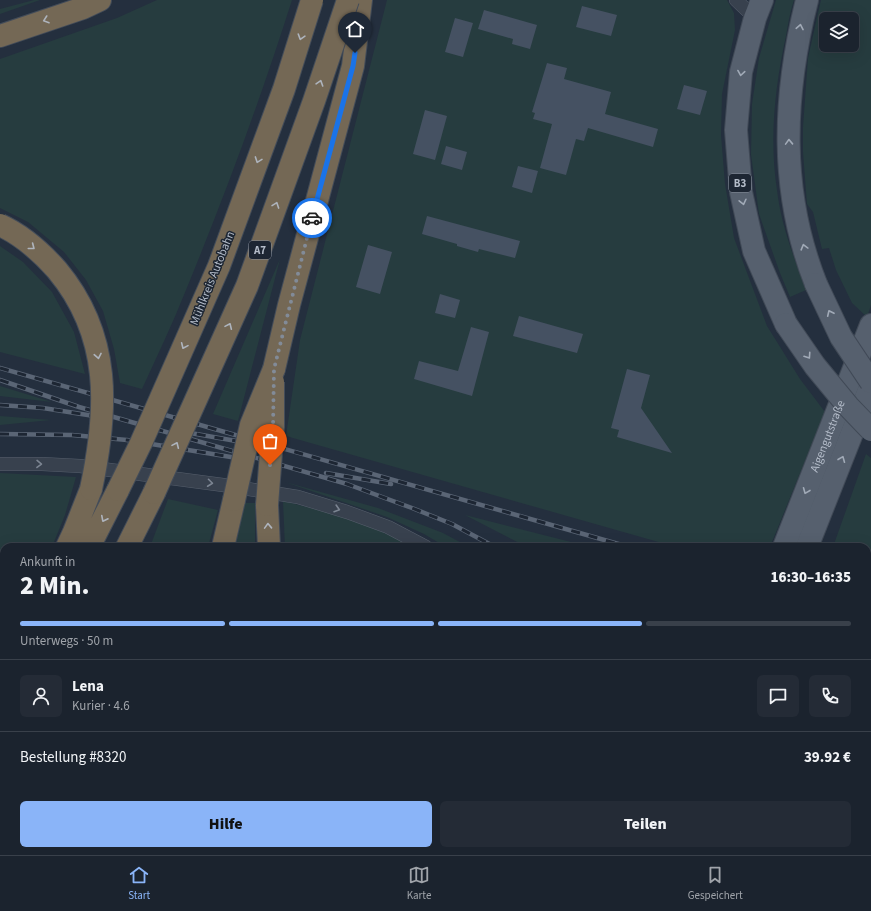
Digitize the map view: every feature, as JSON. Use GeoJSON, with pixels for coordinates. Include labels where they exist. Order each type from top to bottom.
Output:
{"type":"FeatureCollection","features":[{"type":"Feature","properties":{"kind":"highway"},"geometry":{"type":"LineString","coordinates":[[0,36],[83,8],[100,0]]}},
{"type":"Feature","properties":{"kind":"highway","name":"Mühlkreis Autobahn"},"geometry":{"type":"LineString","coordinates":[[91,543],[141,443],[219,266],[284,89],[312,0]]}},
{"type":"Feature","properties":{"kind":"highway","name":"A7"},"geometry":{"type":"LineString","coordinates":[[129,543],[154,493],[247,286],[314,101],[348,0]]}},
{"type":"Feature","properties":{"kind":"highway"},"geometry":{"type":"LineString","coordinates":[[224,543],[252,425],[274,369],[289,305],[353,66],[361,0]]}},
{"type":"Feature","properties":{"kind":"highway"},"geometry":{"type":"LineString","coordinates":[[0,225],[19,236],[35,248],[63,277],[83,309],[96,345],[100,364],[102,401],[98,453],[91,489],[69,543]]}},
{"type":"Feature","properties":{"kind":"highway"},"geometry":{"type":"LineString","coordinates":[[269,543],[267,505],[273,427],[274,369]]}},
{"type":"Feature","properties":{"kind":"main road"},"geometry":{"type":"LineString","coordinates":[[807,0],[795,54],[791,85],[789,141],[790,181],[795,216],[808,263],[816,284],[841,337],[871,382]]}},
{"type":"Feature","properties":{"kind":"main road","name":"B3"},"geometry":{"type":"LineString","coordinates":[[759,9],[741,72],[736,130],[740,192],[754,251],[786,324],[815,366],[848,406],[871,430]]}},
{"type":"Feature","properties":{"kind":"main road","name":"Aigengutstraße"},"geometry":{"type":"LineString","coordinates":[[786,543],[871,324]]}},
{"type":"Feature","properties":{"kind":"main road","name":"Aigengutstraße"},"geometry":{"type":"LineString","coordinates":[[809,543],[871,385]]}},
{"type":"Feature","properties":{"kind":"lane"},"geometry":{"type":"LineString","coordinates":[[736,0],[759,9]]}},
{"type":"Feature","properties":{"kind":"lane"},"geometry":{"type":"LineString","coordinates":[[0,464],[80,466],[223,485],[298,497],[347,512],[388,527],[418,543]]}},
{"type":"Feature","properties":{"kind":"green space"},"geometry":{"type":"Polygon","coordinates":[[[34,0],[40,0],[0,14],[0,9],[34,0]]]}},
{"type":"Feature","properties":{"kind":"green space"},"geometry":{"type":"Polygon","coordinates":[[[157,0],[292,0],[255,110],[215,218],[176,315],[142,389],[120,383],[114,349],[103,311],[86,280],[64,252],[28,222],[0,208],[0,59],[117,18],[157,0]]]}},
{"type":"Feature","properties":{"kind":"green space"},"geometry":{"type":"Polygon","coordinates":[[[387,0],[727,0],[734,13],[735,30],[722,94],[721,135],[725,184],[734,238],[767,326],[800,379],[825,412],[772,543],[662,543],[286,436],[300,340],[387,0]]]}},
{"type":"Feature","properties":{"kind":"green space"},"geometry":{"type":"Polygon","coordinates":[[[776,0],[794,0],[789,18],[779,74],[773,132],[773,151],[779,203],[788,241],[806,290],[790,297],[759,214],[751,154],[752,104],[759,58],[776,0]]]}},
{"type":"Feature","properties":{"kind":"green space"},"geometry":{"type":"Polygon","coordinates":[[[821,0],[871,0],[871,305],[867,317],[852,303],[836,270],[829,248],[822,249],[813,212],[807,204],[803,152],[803,127],[808,58],[821,0]]]}},
{"type":"Feature","properties":{"kind":"green space"},"geometry":{"type":"Polygon","coordinates":[[[0,246],[23,262],[52,292],[74,332],[85,374],[0,352],[0,246]]]}},
{"type":"Feature","properties":{"kind":"green space"},"geometry":{"type":"Polygon","coordinates":[[[280,259],[238,421],[213,414],[280,259]]]}},
{"type":"Feature","properties":{"kind":"green space"},"geometry":{"type":"Polygon","coordinates":[[[0,386],[52,402],[0,396],[0,386]]]}},
{"type":"Feature","properties":{"kind":"green space"},"geometry":{"type":"Polygon","coordinates":[[[0,416],[51,420],[0,425],[0,416]]]}},
{"type":"Feature","properties":{"kind":"green space"},"geometry":{"type":"Polygon","coordinates":[[[866,454],[871,458],[871,543],[834,543],[866,454]]]}},
{"type":"Feature","properties":{"kind":"green space"},"geometry":{"type":"Polygon","coordinates":[[[0,473],[76,477],[65,515],[54,543],[0,543],[0,473]]]}},
{"type":"Feature","properties":{"kind":"green space"},"geometry":{"type":"Polygon","coordinates":[[[285,482],[378,508],[443,533],[462,543],[439,543],[424,534],[387,517],[285,482]]]}},
{"type":"Feature","properties":{"kind":"green space"},"geometry":{"type":"Polygon","coordinates":[[[168,499],[218,510],[209,543],[152,543],[168,499]]]}},
{"type":"Feature","properties":{"kind":"green space"},"geometry":{"type":"Polygon","coordinates":[[[283,501],[330,513],[378,530],[406,543],[285,543],[283,501]]]}},
{"type":"Feature","properties":{"kind":"green space"},"geometry":{"type":"Polygon","coordinates":[[[245,503],[255,503],[255,543],[236,543],[245,503]]]}},
{"type":"Feature","properties":{"kind":"green space"},"geometry":{"type":"Polygon","coordinates":[[[465,515],[574,543],[519,543],[465,515]]]}},
{"type":"Feature","properties":{"kind":"building"},"geometry":{"type":"Polygon","coordinates":[[[582,6],[617,15],[611,36],[576,27],[582,6]]]}},
{"type":"Feature","properties":{"kind":"building"},"geometry":{"type":"Polygon","coordinates":[[[484,10],[537,25],[530,49],[512,44],[513,39],[478,29],[484,10]]]}},
{"type":"Feature","properties":{"kind":"building"},"geometry":{"type":"Polygon","coordinates":[[[455,18],[473,23],[463,57],[445,52],[455,18]]]}},
{"type":"Feature","properties":{"kind":"building"},"geometry":{"type":"Polygon","coordinates":[[[547,63],[567,68],[564,79],[611,92],[605,114],[658,129],[653,147],[588,128],[584,141],[576,139],[566,175],[540,168],[552,124],[533,119],[535,113],[532,112],[547,63]]]}},
{"type":"Feature","properties":{"kind":"building"},"geometry":{"type":"Polygon","coordinates":[[[684,85],[707,91],[700,115],[677,109],[684,85]]]}},
{"type":"Feature","properties":{"kind":"building"},"geometry":{"type":"Polygon","coordinates":[[[425,110],[447,116],[435,160],[413,154],[425,110]]]}},
{"type":"Feature","properties":{"kind":"building"},"geometry":{"type":"Polygon","coordinates":[[[446,146],[467,152],[462,170],[441,164],[446,146]]]}},
{"type":"Feature","properties":{"kind":"building"},"geometry":{"type":"Polygon","coordinates":[[[518,166],[538,171],[532,193],[512,187],[518,166]]]}},
{"type":"Feature","properties":{"kind":"building"},"geometry":{"type":"Polygon","coordinates":[[[427,216],[520,241],[515,258],[479,249],[478,252],[422,234],[427,216]]]}},
{"type":"Feature","properties":{"kind":"building"},"geometry":{"type":"Polygon","coordinates":[[[368,245],[392,252],[380,294],[356,287],[368,245]]]}},
{"type":"Feature","properties":{"kind":"building"},"geometry":{"type":"Polygon","coordinates":[[[440,294],[460,300],[455,318],[435,313],[440,294]]]}},
{"type":"Feature","properties":{"kind":"building"},"geometry":{"type":"Polygon","coordinates":[[[519,316],[583,334],[577,353],[513,336],[519,316]]]}},
{"type":"Feature","properties":{"kind":"building"},"geometry":{"type":"Polygon","coordinates":[[[471,327],[489,332],[472,396],[414,379],[419,361],[458,371],[471,327]]]}},
{"type":"Feature","properties":{"kind":"building"},"geometry":{"type":"Polygon","coordinates":[[[627,369],[650,375],[641,408],[672,453],[617,437],[619,430],[611,428],[627,369]]]}},
{"type":"Feature","properties":{"kind":"railway"},"geometry":{"type":"LineString","coordinates":[[0,368],[615,543]]}},
{"type":"Feature","properties":{"kind":"railway"},"geometry":{"type":"LineString","coordinates":[[0,380],[79,407],[347,484],[452,524],[488,543]]}},
{"type":"Feature","properties":{"kind":"railway"},"geometry":{"type":"LineString","coordinates":[[0,405],[43,408],[94,416]]}},
{"type":"Feature","properties":{"kind":"railway"},"geometry":{"type":"LineString","coordinates":[[179,431],[242,442]]}},
{"type":"Feature","properties":{"kind":"railway"},"geometry":{"type":"LineString","coordinates":[[0,434],[72,435],[127,440],[243,459]]}},
{"type":"Feature","properties":{"kind":"railway"},"geometry":{"type":"LineString","coordinates":[[326,473],[391,484]]}},
{"type":"Feature","properties":{"kind":"way so far"},"geometry":{"type":"LineString","coordinates":[[270,465],[273,427],[274,369],[312,218]]}},
{"type":"Feature","properties":{"kind":"route"},"geometry":{"type":"LineString","coordinates":[[312,218],[353,66],[355,53]]}}]}
